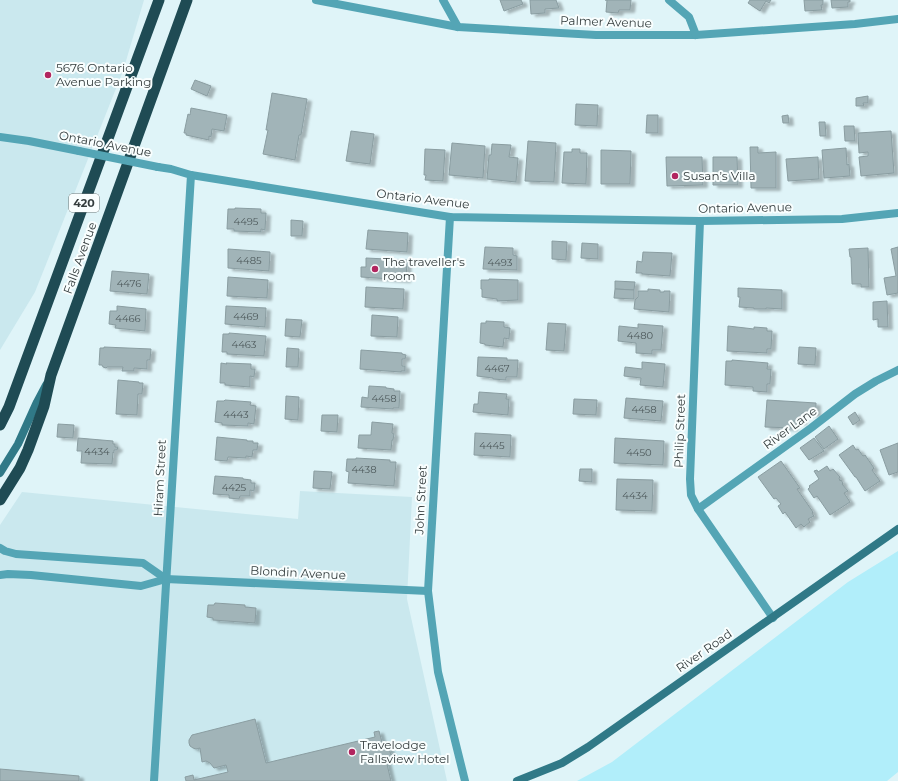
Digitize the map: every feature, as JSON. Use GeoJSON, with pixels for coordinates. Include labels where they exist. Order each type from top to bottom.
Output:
{"type":"FeatureCollection","features":[{"type":"Feature","properties":{"kind":"highway","name":"Falls Avenue"},"geometry":{"type":"LineString","coordinates":[[0,425],[9,407],[159,0]]}},
{"type":"Feature","properties":{"kind":"highway","name":"Falls Avenue"},"geometry":{"type":"LineString","coordinates":[[51,375],[187,0]]}},
{"type":"Feature","properties":{"kind":"highway"},"geometry":{"type":"LineString","coordinates":[[0,500],[20,468],[28,450],[44,406],[51,375]]}},
{"type":"Feature","properties":{"kind":"main road","name":"Falls Avenue"},"geometry":{"type":"LineString","coordinates":[[0,473],[18,444],[51,375]]}},
{"type":"Feature","properties":{"kind":"main road","name":"River Road"},"geometry":{"type":"LineString","coordinates":[[517,781],[562,763],[588,747],[898,529]]}},
{"type":"Feature","properties":{"kind":"street","name":"Palmer Avenue"},"geometry":{"type":"LineString","coordinates":[[316,0],[458,27],[596,35],[696,36],[855,24],[898,19]]}},
{"type":"Feature","properties":{"kind":"street"},"geometry":{"type":"LineString","coordinates":[[443,0],[458,27]]}},
{"type":"Feature","properties":{"kind":"street"},"geometry":{"type":"LineString","coordinates":[[669,0],[688,17],[696,36]]}},
{"type":"Feature","properties":{"kind":"street","name":"Ontario Avenue"},"geometry":{"type":"LineString","coordinates":[[0,137],[29,141],[171,169],[191,176],[450,216],[700,221],[842,219],[898,213]]}},
{"type":"Feature","properties":{"kind":"street","name":"Hiram Street"},"geometry":{"type":"LineString","coordinates":[[154,781],[191,176]]}},
{"type":"Feature","properties":{"kind":"street","name":"John Street"},"geometry":{"type":"LineString","coordinates":[[450,216],[428,592],[438,672],[465,781]]}},
{"type":"Feature","properties":{"kind":"street","name":"Philip Street"},"geometry":{"type":"LineString","coordinates":[[700,221],[690,479],[691,495],[698,509],[773,618]]}},
{"type":"Feature","properties":{"kind":"street","name":"River Lane"},"geometry":{"type":"LineString","coordinates":[[698,509],[812,428],[855,394],[898,370]]}},
{"type":"Feature","properties":{"kind":"street"},"geometry":{"type":"LineString","coordinates":[[0,548],[16,554],[143,563],[166,578]]}},
{"type":"Feature","properties":{"kind":"street","name":"Blondin Avenue"},"geometry":{"type":"LineString","coordinates":[[0,575],[31,575],[141,586],[166,578],[428,592]]}},
{"type":"Feature","properties":{"kind":"shaded area"},"geometry":{"type":"Polygon","coordinates":[[[0,0],[144,0],[123,71],[35,292],[0,350],[0,0]]]}},
{"type":"Feature","properties":{"kind":"shaded area"},"geometry":{"type":"Polygon","coordinates":[[[300,491],[412,497],[407,599],[447,781],[0,781],[0,525],[22,492],[298,519],[300,491]]]}},
{"type":"Feature","properties":{"kind":"shaded area"},"geometry":{"type":"Polygon","coordinates":[[[898,551],[898,772],[887,781],[577,781],[612,762],[848,582],[898,551]]]}},
{"type":"Feature","properties":{"kind":"building"},"geometry":{"type":"Polygon","coordinates":[[[500,0],[521,0],[523,4],[504,11],[500,0]]]}},
{"type":"Feature","properties":{"kind":"building"},"geometry":{"type":"Polygon","coordinates":[[[530,0],[556,0],[559,8],[545,9],[545,13],[531,14],[530,0]]]}},
{"type":"Feature","properties":{"kind":"building"},"geometry":{"type":"Polygon","coordinates":[[[607,0],[631,0],[630,10],[619,10],[618,13],[606,12],[607,0]]]}},
{"type":"Feature","properties":{"kind":"building"},"geometry":{"type":"Polygon","coordinates":[[[750,0],[771,0],[769,3],[766,1],[760,11],[748,3],[750,0]]]}},
{"type":"Feature","properties":{"kind":"building"},"geometry":{"type":"Polygon","coordinates":[[[804,0],[823,0],[823,5],[821,5],[822,10],[805,11],[804,0]]]}},
{"type":"Feature","properties":{"kind":"building"},"geometry":{"type":"Polygon","coordinates":[[[831,0],[850,0],[850,2],[848,2],[848,7],[832,8],[831,0]]]}},
{"type":"Feature","properties":{"kind":"building"},"geometry":{"type":"Polygon","coordinates":[[[195,80],[211,86],[207,96],[191,89],[195,80]]]}},
{"type":"Feature","properties":{"kind":"building"},"geometry":{"type":"Polygon","coordinates":[[[272,93],[307,99],[295,160],[263,154],[268,130],[266,130],[272,93]]]}},
{"type":"Feature","properties":{"kind":"building"},"geometry":{"type":"Polygon","coordinates":[[[868,96],[868,103],[863,103],[864,106],[856,106],[856,98],[868,96]]]}},
{"type":"Feature","properties":{"kind":"building"},"geometry":{"type":"Polygon","coordinates":[[[576,104],[598,105],[597,126],[575,125],[576,104]]]}},
{"type":"Feature","properties":{"kind":"building"},"geometry":{"type":"Polygon","coordinates":[[[191,108],[227,115],[224,131],[212,129],[209,140],[186,135],[186,133],[184,133],[188,114],[190,115],[191,108]]]}},
{"type":"Feature","properties":{"kind":"building"},"geometry":{"type":"Polygon","coordinates":[[[647,115],[658,115],[658,133],[646,133],[647,115]]]}},
{"type":"Feature","properties":{"kind":"building"},"geometry":{"type":"Polygon","coordinates":[[[788,115],[789,123],[783,123],[782,116],[788,115]]]}},
{"type":"Feature","properties":{"kind":"building"},"geometry":{"type":"Polygon","coordinates":[[[819,122],[825,122],[826,136],[820,136],[819,122]]]}},
{"type":"Feature","properties":{"kind":"building"},"geometry":{"type":"Polygon","coordinates":[[[844,126],[854,126],[855,141],[845,141],[844,126]]]}},
{"type":"Feature","properties":{"kind":"building"},"geometry":{"type":"Polygon","coordinates":[[[351,131],[374,134],[370,164],[346,161],[351,131]]]}},
{"type":"Feature","properties":{"kind":"building"},"geometry":{"type":"Polygon","coordinates":[[[891,131],[894,173],[861,176],[859,157],[868,156],[868,152],[859,153],[858,133],[891,131]]]}},
{"type":"Feature","properties":{"kind":"building"},"geometry":{"type":"Polygon","coordinates":[[[528,141],[556,143],[554,182],[525,181],[528,141]]]}},
{"type":"Feature","properties":{"kind":"building"},"geometry":{"type":"Polygon","coordinates":[[[452,143],[485,146],[483,178],[449,175],[452,143]]]}},
{"type":"Feature","properties":{"kind":"building"},"geometry":{"type":"Polygon","coordinates":[[[492,144],[511,145],[509,157],[518,158],[516,182],[487,179],[489,155],[491,155],[492,144]]]}},
{"type":"Feature","properties":{"kind":"building"},"geometry":{"type":"Polygon","coordinates":[[[750,147],[758,147],[758,153],[776,152],[776,188],[751,188],[750,147]]]}},
{"type":"Feature","properties":{"kind":"building"},"geometry":{"type":"Polygon","coordinates":[[[846,148],[847,165],[849,164],[850,176],[824,178],[822,150],[846,148]]]}},
{"type":"Feature","properties":{"kind":"building"},"geometry":{"type":"Polygon","coordinates":[[[425,149],[445,150],[443,181],[425,180],[425,149]]]}},
{"type":"Feature","properties":{"kind":"building"},"geometry":{"type":"Polygon","coordinates":[[[572,149],[580,149],[580,153],[587,153],[586,184],[562,183],[564,152],[572,152],[572,149]]]}},
{"type":"Feature","properties":{"kind":"building"},"geometry":{"type":"Polygon","coordinates":[[[601,150],[631,151],[630,184],[601,184],[601,150]]]}},
{"type":"Feature","properties":{"kind":"building"},"geometry":{"type":"Polygon","coordinates":[[[666,157],[702,157],[703,185],[667,186],[666,157]]]}},
{"type":"Feature","properties":{"kind":"building"},"geometry":{"type":"Polygon","coordinates":[[[713,157],[737,157],[738,185],[713,185],[713,157]]]}},
{"type":"Feature","properties":{"kind":"building"},"geometry":{"type":"Polygon","coordinates":[[[818,157],[819,179],[788,181],[786,159],[818,157]]]}},
{"type":"Feature","properties":{"kind":"building"},"geometry":{"type":"Polygon","coordinates":[[[228,209],[261,209],[261,213],[266,213],[265,230],[261,229],[261,232],[234,231],[234,229],[227,229],[228,209]]]}},
{"type":"Feature","properties":{"kind":"building"},"geometry":{"type":"Polygon","coordinates":[[[291,220],[303,221],[302,236],[291,236],[291,220]]]}},
{"type":"Feature","properties":{"kind":"building"},"geometry":{"type":"Polygon","coordinates":[[[368,230],[408,233],[407,252],[366,249],[368,230]]]}},
{"type":"Feature","properties":{"kind":"building"},"geometry":{"type":"Polygon","coordinates":[[[552,241],[567,242],[566,260],[552,259],[552,241]]]}},
{"type":"Feature","properties":{"kind":"building"},"geometry":{"type":"Polygon","coordinates":[[[582,243],[598,244],[598,259],[581,258],[582,243]]]}},
{"type":"Feature","properties":{"kind":"building"},"geometry":{"type":"Polygon","coordinates":[[[485,247],[513,248],[513,255],[517,256],[517,270],[483,269],[485,247]]]}},
{"type":"Feature","properties":{"kind":"building"},"geometry":{"type":"Polygon","coordinates":[[[898,247],[898,293],[887,295],[884,278],[896,276],[891,249],[898,247]]]}},
{"type":"Feature","properties":{"kind":"building"},"geometry":{"type":"Polygon","coordinates":[[[868,248],[869,287],[861,287],[861,284],[852,284],[851,257],[849,249],[868,248]]]}},
{"type":"Feature","properties":{"kind":"building"},"geometry":{"type":"Polygon","coordinates":[[[228,249],[270,252],[269,271],[228,268],[228,249]]]}},
{"type":"Feature","properties":{"kind":"building"},"geometry":{"type":"Polygon","coordinates":[[[643,252],[672,253],[670,276],[636,273],[637,261],[642,262],[643,252]]]}},
{"type":"Feature","properties":{"kind":"building"},"geometry":{"type":"Polygon","coordinates":[[[366,258],[407,260],[406,280],[361,277],[361,267],[366,267],[366,258]]]}},
{"type":"Feature","properties":{"kind":"building"},"geometry":{"type":"Polygon","coordinates":[[[112,271],[149,274],[147,294],[110,291],[112,271]]]}},
{"type":"Feature","properties":{"kind":"building"},"geometry":{"type":"Polygon","coordinates":[[[228,277],[268,280],[267,298],[227,296],[228,277]]]}},
{"type":"Feature","properties":{"kind":"building"},"geometry":{"type":"Polygon","coordinates":[[[481,280],[518,280],[518,300],[497,301],[497,299],[482,297],[481,280]]]}},
{"type":"Feature","properties":{"kind":"building"},"geometry":{"type":"Polygon","coordinates":[[[615,281],[635,282],[634,290],[615,289],[615,281]]]}},
{"type":"Feature","properties":{"kind":"building"},"geometry":{"type":"Polygon","coordinates":[[[366,287],[404,289],[403,309],[365,307],[366,287]]]}},
{"type":"Feature","properties":{"kind":"building"},"geometry":{"type":"Polygon","coordinates":[[[738,288],[782,290],[782,309],[754,309],[739,307],[740,297],[738,297],[738,288]]]}},
{"type":"Feature","properties":{"kind":"building"},"geometry":{"type":"Polygon","coordinates":[[[615,289],[634,290],[634,299],[614,298],[615,289]]]}},
{"type":"Feature","properties":{"kind":"building"},"geometry":{"type":"Polygon","coordinates":[[[648,289],[660,290],[660,292],[670,291],[669,312],[634,309],[635,300],[638,297],[638,291],[648,291],[648,289]]]}},
{"type":"Feature","properties":{"kind":"building"},"geometry":{"type":"Polygon","coordinates":[[[887,301],[888,327],[878,327],[878,319],[873,320],[873,302],[887,301]]]}},
{"type":"Feature","properties":{"kind":"building"},"geometry":{"type":"Polygon","coordinates":[[[117,306],[146,309],[145,331],[115,328],[116,325],[109,324],[110,311],[117,311],[117,306]]]}},
{"type":"Feature","properties":{"kind":"building"},"geometry":{"type":"Polygon","coordinates":[[[226,306],[266,308],[265,327],[225,324],[226,306]]]}},
{"type":"Feature","properties":{"kind":"building"},"geometry":{"type":"Polygon","coordinates":[[[372,315],[398,317],[397,337],[371,336],[372,315]]]}},
{"type":"Feature","properties":{"kind":"building"},"geometry":{"type":"Polygon","coordinates":[[[286,319],[302,320],[300,337],[285,336],[286,319]]]}},
{"type":"Feature","properties":{"kind":"building"},"geometry":{"type":"Polygon","coordinates":[[[486,321],[504,322],[504,327],[510,328],[509,339],[504,338],[503,347],[480,343],[481,323],[486,323],[486,321]]]}},
{"type":"Feature","properties":{"kind":"building"},"geometry":{"type":"Polygon","coordinates":[[[548,323],[566,324],[564,351],[546,350],[548,323]]]}},
{"type":"Feature","properties":{"kind":"building"},"geometry":{"type":"Polygon","coordinates":[[[638,324],[663,326],[661,350],[652,350],[652,354],[636,353],[636,343],[618,341],[619,326],[638,328],[638,324]]]}},
{"type":"Feature","properties":{"kind":"building"},"geometry":{"type":"Polygon","coordinates":[[[728,326],[754,329],[754,327],[767,328],[767,331],[772,331],[771,349],[767,349],[767,353],[727,351],[728,326]]]}},
{"type":"Feature","properties":{"kind":"building"},"geometry":{"type":"Polygon","coordinates":[[[229,333],[266,336],[264,356],[227,354],[227,352],[222,352],[223,334],[229,333]]]}},
{"type":"Feature","properties":{"kind":"building"},"geometry":{"type":"Polygon","coordinates":[[[799,347],[816,348],[815,365],[798,364],[799,347]]]}},
{"type":"Feature","properties":{"kind":"building"},"geometry":{"type":"Polygon","coordinates":[[[100,348],[151,349],[150,360],[147,360],[147,369],[134,368],[134,371],[122,371],[123,367],[106,368],[99,365],[100,348]]]}},
{"type":"Feature","properties":{"kind":"building"},"geometry":{"type":"Polygon","coordinates":[[[287,348],[299,349],[298,367],[286,367],[287,348]]]}},
{"type":"Feature","properties":{"kind":"building"},"geometry":{"type":"Polygon","coordinates":[[[361,350],[402,353],[406,355],[405,359],[402,359],[402,366],[405,366],[405,371],[360,369],[361,350]]]}},
{"type":"Feature","properties":{"kind":"building"},"geometry":{"type":"Polygon","coordinates":[[[478,357],[518,360],[517,377],[506,377],[506,380],[477,376],[478,357]]]}},
{"type":"Feature","properties":{"kind":"building"},"geometry":{"type":"Polygon","coordinates":[[[732,360],[768,363],[767,369],[771,369],[770,384],[767,384],[767,392],[753,391],[753,387],[725,385],[726,361],[732,360]]]}},
{"type":"Feature","properties":{"kind":"building"},"geometry":{"type":"Polygon","coordinates":[[[642,362],[665,364],[663,387],[640,385],[641,378],[624,376],[625,367],[642,369],[642,362]]]}},
{"type":"Feature","properties":{"kind":"building"},"geometry":{"type":"Polygon","coordinates":[[[221,363],[251,364],[251,369],[255,369],[254,377],[250,376],[250,387],[225,385],[225,383],[220,383],[221,363]]]}},
{"type":"Feature","properties":{"kind":"building"},"geometry":{"type":"Polygon","coordinates":[[[118,380],[143,383],[142,394],[138,394],[137,415],[116,414],[118,380]]]}},
{"type":"Feature","properties":{"kind":"building"},"geometry":{"type":"Polygon","coordinates":[[[369,386],[386,387],[394,389],[394,391],[400,391],[399,408],[361,407],[362,397],[368,398],[369,386]]]}},
{"type":"Feature","properties":{"kind":"building"},"geometry":{"type":"Polygon","coordinates":[[[479,392],[507,394],[506,399],[509,399],[508,415],[473,412],[474,404],[478,404],[479,392]]]}},
{"type":"Feature","properties":{"kind":"building"},"geometry":{"type":"Polygon","coordinates":[[[286,396],[299,397],[298,420],[285,419],[286,396]]]}},
{"type":"Feature","properties":{"kind":"building"},"geometry":{"type":"Polygon","coordinates":[[[626,398],[663,401],[661,421],[624,418],[626,398]]]}},
{"type":"Feature","properties":{"kind":"building"},"geometry":{"type":"Polygon","coordinates":[[[574,399],[597,400],[596,415],[573,414],[574,399]]]}},
{"type":"Feature","properties":{"kind":"building"},"geometry":{"type":"Polygon","coordinates":[[[225,400],[251,402],[250,405],[256,406],[254,424],[248,423],[248,426],[222,425],[222,423],[215,422],[217,401],[225,400]]]}},
{"type":"Feature","properties":{"kind":"building"},"geometry":{"type":"Polygon","coordinates":[[[767,400],[816,403],[816,414],[802,413],[802,422],[793,421],[793,428],[765,427],[767,400]]]}},
{"type":"Feature","properties":{"kind":"building"},"geometry":{"type":"Polygon","coordinates":[[[855,412],[860,420],[853,425],[848,417],[855,412]]]}},
{"type":"Feature","properties":{"kind":"building"},"geometry":{"type":"Polygon","coordinates":[[[322,415],[338,415],[337,432],[321,431],[322,415]]]}},
{"type":"Feature","properties":{"kind":"building"},"geometry":{"type":"Polygon","coordinates":[[[372,422],[393,424],[392,433],[394,434],[391,450],[358,448],[359,435],[371,435],[372,422]]]}},
{"type":"Feature","properties":{"kind":"building"},"geometry":{"type":"Polygon","coordinates":[[[58,424],[74,425],[73,438],[57,437],[58,424]]]}},
{"type":"Feature","properties":{"kind":"building"},"geometry":{"type":"Polygon","coordinates":[[[829,426],[838,439],[824,449],[815,437],[829,426]]]}},
{"type":"Feature","properties":{"kind":"building"},"geometry":{"type":"Polygon","coordinates":[[[475,433],[511,435],[510,457],[474,455],[475,433]]]}},
{"type":"Feature","properties":{"kind":"building"},"geometry":{"type":"Polygon","coordinates":[[[217,437],[253,441],[253,443],[258,443],[257,450],[253,450],[252,457],[228,457],[227,461],[215,460],[217,437]]]}},
{"type":"Feature","properties":{"kind":"building"},"geometry":{"type":"Polygon","coordinates":[[[78,438],[113,441],[115,447],[118,447],[117,450],[114,450],[114,453],[113,452],[112,464],[81,463],[82,451],[77,451],[78,438]]]}},
{"type":"Feature","properties":{"kind":"building"},"geometry":{"type":"Polygon","coordinates":[[[615,438],[664,441],[663,465],[614,463],[615,438]]]}},
{"type":"Feature","properties":{"kind":"building"},"geometry":{"type":"Polygon","coordinates":[[[814,438],[824,451],[809,460],[800,448],[814,438]]]}},
{"type":"Feature","properties":{"kind":"building"},"geometry":{"type":"Polygon","coordinates":[[[898,443],[898,472],[889,475],[880,450],[898,443]]]}},
{"type":"Feature","properties":{"kind":"building"},"geometry":{"type":"Polygon","coordinates":[[[853,445],[863,456],[865,455],[874,468],[872,470],[880,481],[865,491],[839,455],[853,445]]]}},
{"type":"Feature","properties":{"kind":"building"},"geometry":{"type":"Polygon","coordinates":[[[356,458],[390,460],[390,462],[396,462],[394,486],[348,483],[349,472],[346,471],[347,459],[356,458]]]}},
{"type":"Feature","properties":{"kind":"building"},"geometry":{"type":"Polygon","coordinates":[[[781,461],[800,488],[797,489],[813,512],[812,513],[814,516],[808,519],[810,522],[804,527],[801,524],[796,528],[785,512],[783,514],[778,506],[781,504],[776,498],[774,499],[758,477],[781,461]]]}},
{"type":"Feature","properties":{"kind":"building"},"geometry":{"type":"Polygon","coordinates":[[[827,466],[830,471],[833,469],[840,477],[840,481],[841,480],[843,483],[842,484],[848,491],[844,493],[850,502],[830,515],[817,496],[814,498],[808,489],[810,487],[809,486],[819,479],[814,471],[817,470],[818,472],[827,466]]]}},
{"type":"Feature","properties":{"kind":"building"},"geometry":{"type":"Polygon","coordinates":[[[580,469],[592,469],[592,482],[579,481],[580,469]]]}},
{"type":"Feature","properties":{"kind":"building"},"geometry":{"type":"Polygon","coordinates":[[[314,471],[332,472],[330,489],[313,488],[314,471]]]}},
{"type":"Feature","properties":{"kind":"building"},"geometry":{"type":"Polygon","coordinates":[[[215,476],[251,480],[251,483],[255,483],[254,491],[250,490],[250,496],[240,496],[239,499],[229,498],[229,495],[213,494],[215,476]]]}},
{"type":"Feature","properties":{"kind":"building"},"geometry":{"type":"Polygon","coordinates":[[[617,479],[653,480],[652,511],[616,510],[617,479]]]}},
{"type":"Feature","properties":{"kind":"building"},"geometry":{"type":"Polygon","coordinates":[[[215,603],[245,605],[245,607],[256,608],[255,623],[213,620],[213,618],[207,617],[208,605],[214,605],[215,603]]]}},
{"type":"Feature","properties":{"kind":"building","name":"Travelodge Fallsview Hotel"},"geometry":{"type":"Polygon","coordinates":[[[255,719],[266,763],[375,737],[374,732],[379,731],[383,746],[388,745],[393,759],[386,760],[391,781],[186,781],[185,777],[193,775],[194,780],[228,772],[226,765],[214,768],[206,761],[202,762],[200,748],[196,749],[190,746],[189,740],[192,735],[255,719]]]}},
{"type":"Feature","properties":{"kind":"building"},"geometry":{"type":"Polygon","coordinates":[[[0,769],[79,776],[79,781],[0,781],[0,769]]]}},
{"type":"Feature","properties":{"kind":"place","name":"5676 Ontario Avenue Parking"},"geometry":{"type":"Point","coordinates":[48,75]}},
{"type":"Feature","properties":{"kind":"place","name":"Susan’s Villa"},"geometry":{"type":"Point","coordinates":[675,176]}},
{"type":"Feature","properties":{"kind":"place","name":"The traveller's room"},"geometry":{"type":"Point","coordinates":[375,269]}},
{"type":"Feature","properties":{"kind":"place","name":"Travelodge Fallsview Hotel"},"geometry":{"type":"Point","coordinates":[352,752]}}]}
